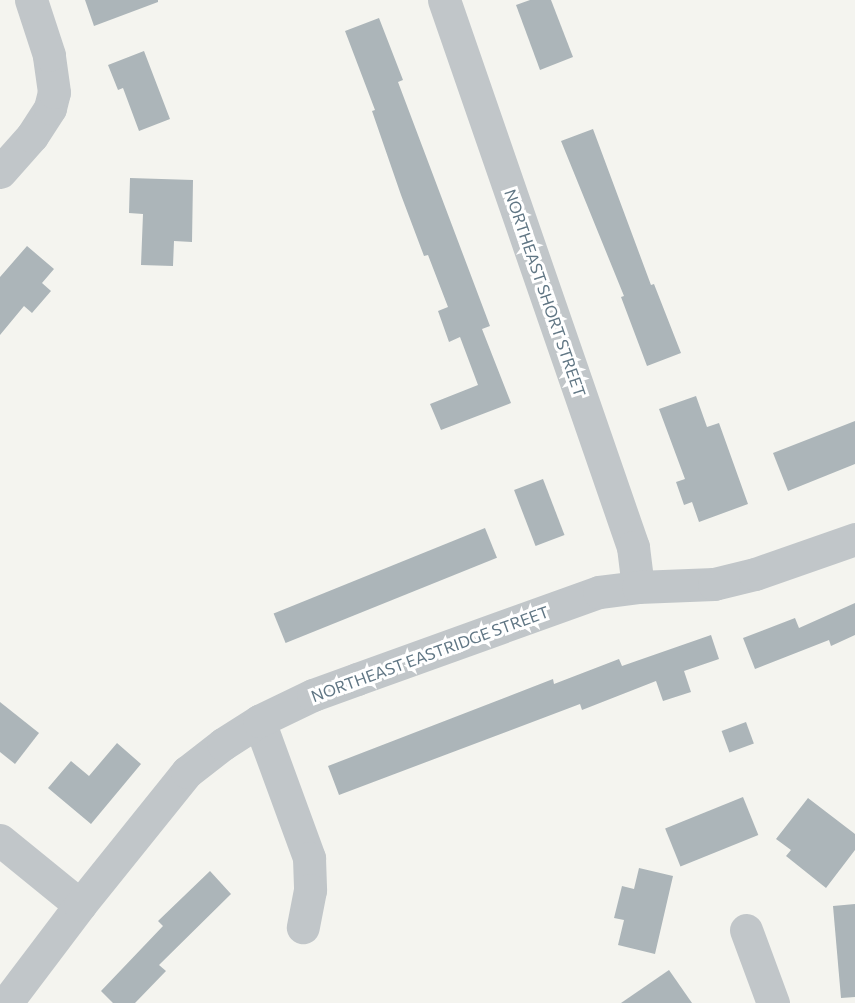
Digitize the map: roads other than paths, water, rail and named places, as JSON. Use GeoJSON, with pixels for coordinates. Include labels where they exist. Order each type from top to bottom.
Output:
{"type":"FeatureCollection","features":[{"type":"Feature","properties":{"kind":"street"},"geometry":{"type":"LineString","coordinates":[[0,172],[32,136],[50,108],[54,92],[50,55],[31,0]]}},
{"type":"Feature","properties":{"kind":"street","name":"NORTHEAST SHORT STREET"},"geometry":{"type":"LineString","coordinates":[[444,0],[633,546],[638,587]]}},
{"type":"Feature","properties":{"kind":"street","name":"NORTHEAST EASTRIDGE STREET"},"geometry":{"type":"LineString","coordinates":[[6,1003],[80,905],[186,772],[259,721],[335,687],[599,592],[638,587],[714,584],[754,574],[855,539]]}},
{"type":"Feature","properties":{"kind":"street"},"geometry":{"type":"LineString","coordinates":[[259,721],[309,858],[310,890],[303,927]]}},
{"type":"Feature","properties":{"kind":"street"},"geometry":{"type":"LineString","coordinates":[[0,840],[80,905]]}},
{"type":"Feature","properties":{"kind":"street"},"geometry":{"type":"LineString","coordinates":[[746,930],[772,1003]]}}]}
